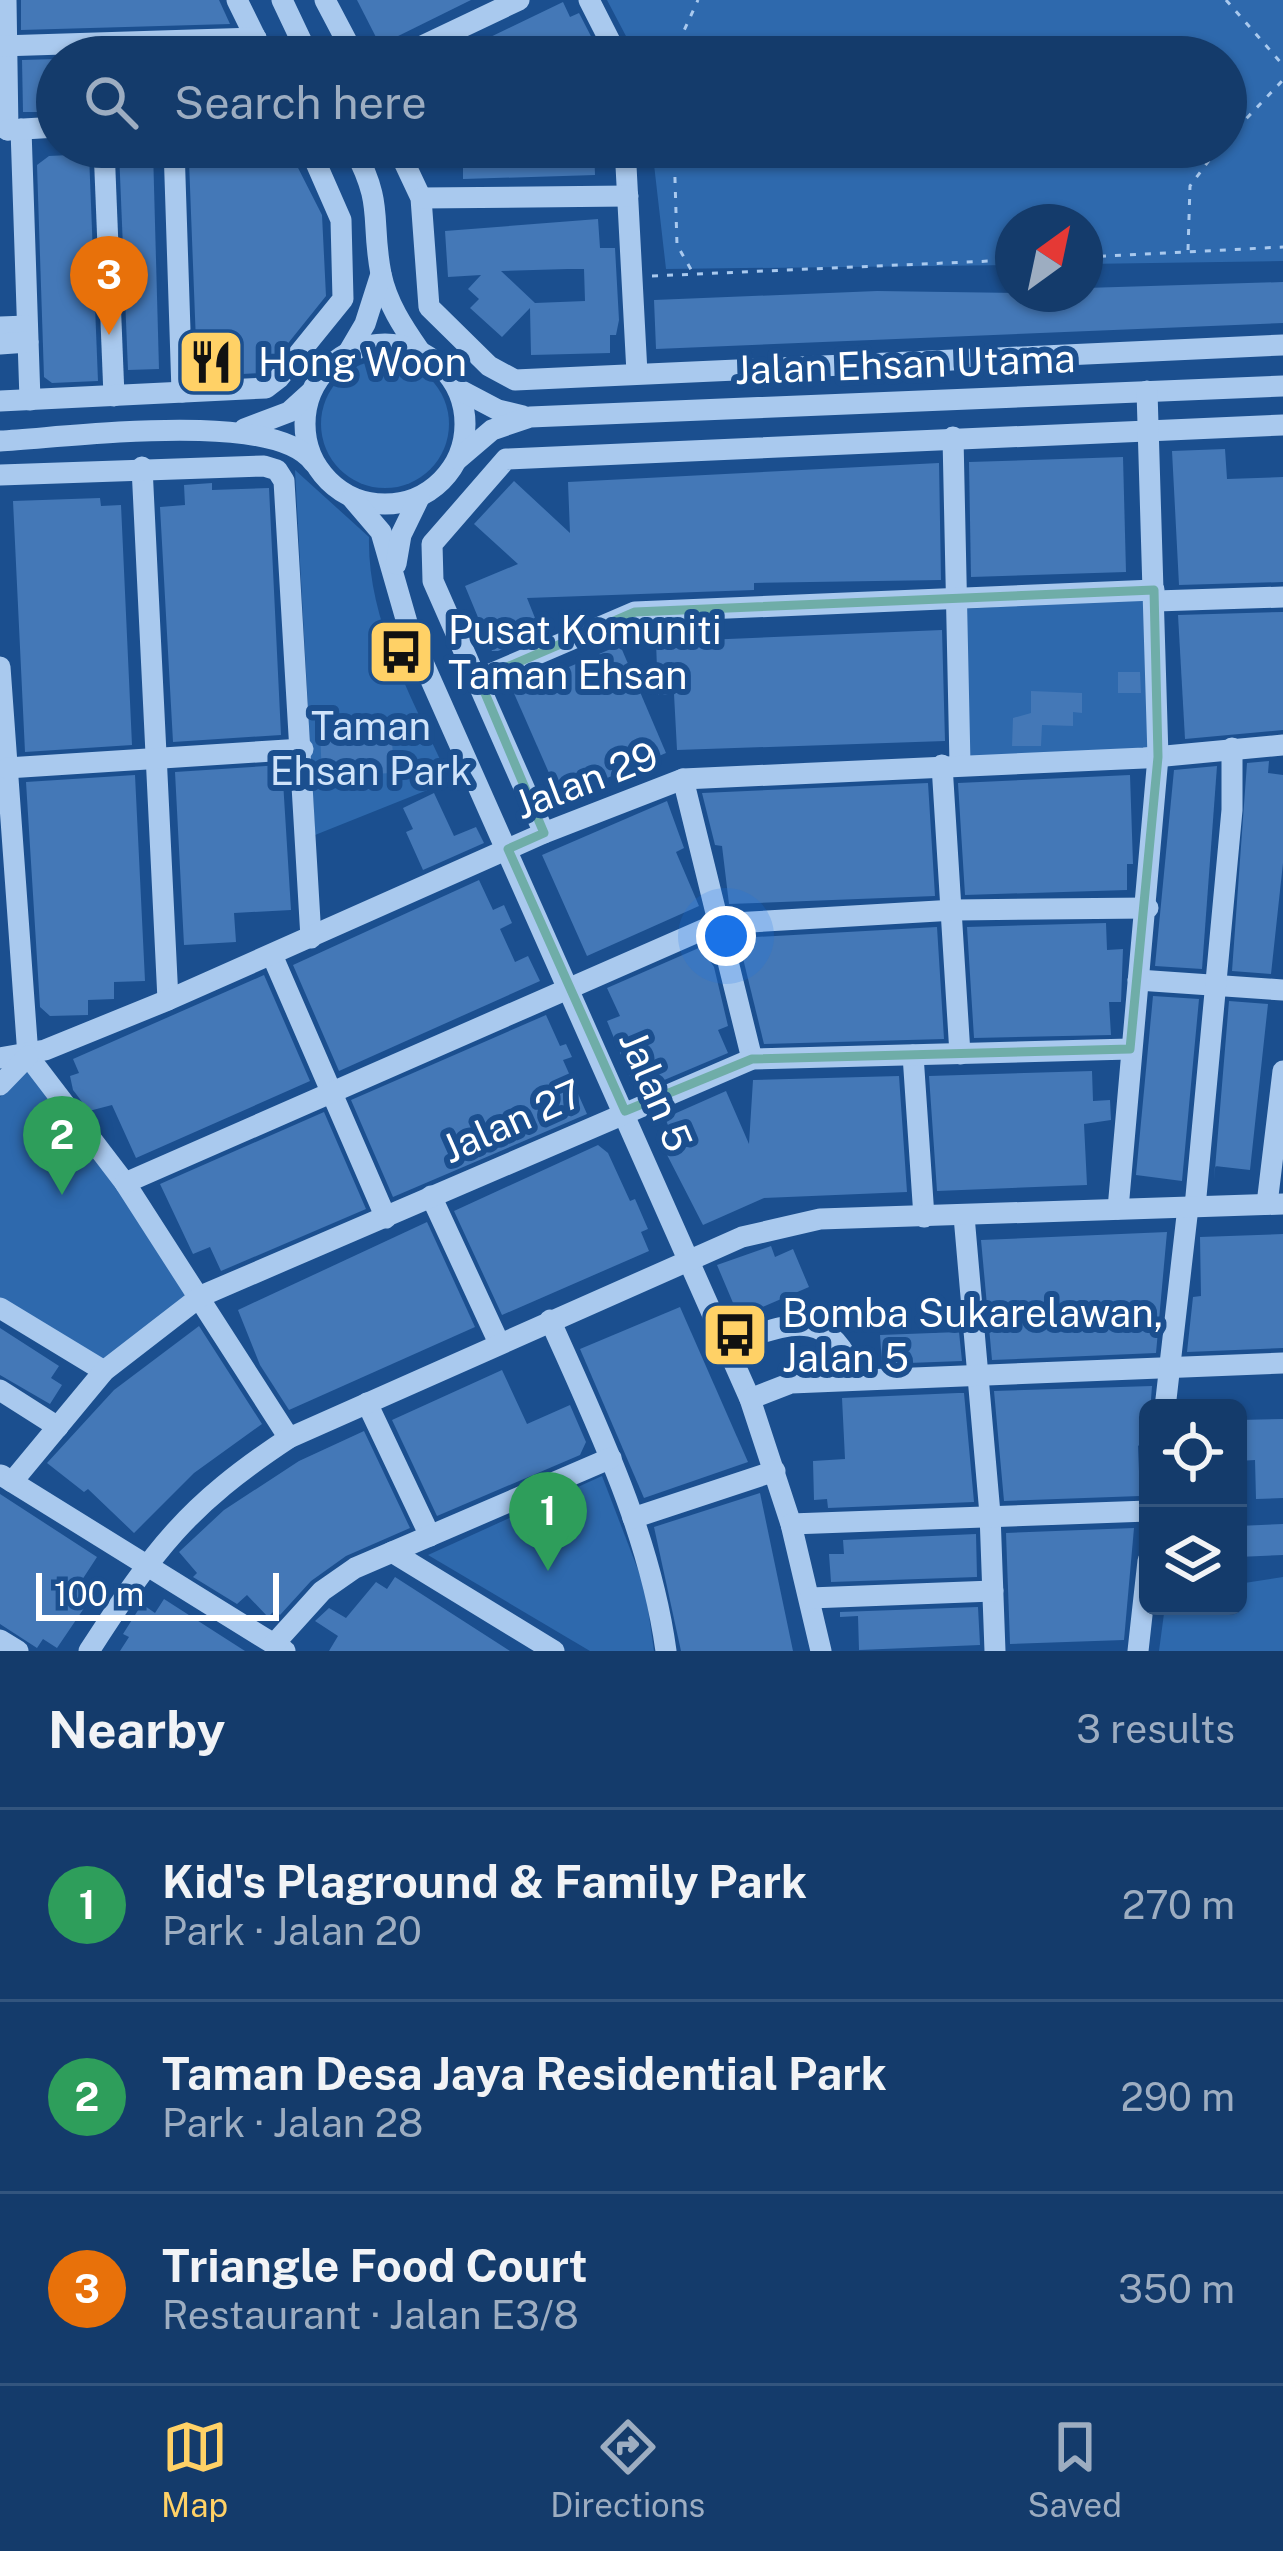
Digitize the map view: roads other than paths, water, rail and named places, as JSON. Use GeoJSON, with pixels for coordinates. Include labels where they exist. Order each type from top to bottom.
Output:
{"type":"FeatureCollection","features":[{"type":"Feature","properties":{"kind":"street"},"geometry":{"type":"LineString","coordinates":[[6,0],[4,46],[24,232],[30,400]]}},
{"type":"Feature","properties":{"kind":"street"},"geometry":{"type":"LineString","coordinates":[[237,0],[255,36]]}},
{"type":"Feature","properties":{"kind":"street"},"geometry":{"type":"LineString","coordinates":[[282,0],[299,36]]}},
{"type":"Feature","properties":{"kind":"street"},"geometry":{"type":"LineString","coordinates":[[325,0],[344,36]]}},
{"type":"Feature","properties":{"kind":"street"},"geometry":{"type":"LineString","coordinates":[[443,36],[519,0]]}},
{"type":"Feature","properties":{"kind":"street"},"geometry":{"type":"LineString","coordinates":[[589,0],[607,36]]}},
{"type":"Feature","properties":{"kind":"street"},"geometry":{"type":"LineString","coordinates":[[4,46],[36,46]]}},
{"type":"Feature","properties":{"kind":"street"},"geometry":{"type":"LineString","coordinates":[[105,168],[114,396]]}},
{"type":"Feature","properties":{"kind":"street"},"geometry":{"type":"LineString","coordinates":[[175,168],[182,392]]}},
{"type":"Feature","properties":{"kind":"street"},"geometry":{"type":"LineString","coordinates":[[0,401],[266,388],[340,309],[341,220],[318,168]]}},
{"type":"Feature","properties":{"kind":"street"},"geometry":{"type":"LineString","coordinates":[[237,430],[284,442],[310,456],[352,498],[387,505],[419,498],[458,459],[466,418],[460,390],[419,350],[399,321],[381,274],[376,194],[363,168]]}},
{"type":"Feature","properties":{"kind":"street"},"geometry":{"type":"LineString","coordinates":[[407,168],[421,198],[429,307],[490,366],[515,380],[1283,345]]}},
{"type":"Feature","properties":{"kind":"street"},"geometry":{"type":"LineString","coordinates":[[627,168],[637,373]]}},
{"type":"Feature","properties":{"kind":"street"},"geometry":{"type":"LineString","coordinates":[[421,198],[628,196]]}},
{"type":"Feature","properties":{"kind":"street"},"geometry":{"type":"LineString","coordinates":[[0,233],[24,232]]}},
{"type":"Feature","properties":{"kind":"street"},"geometry":{"type":"LineString","coordinates":[[348,353],[365,324],[381,274]]}},
{"type":"Feature","properties":{"kind":"street"},"geometry":{"type":"LineString","coordinates":[[0,327],[27,334]]}},
{"type":"Feature","properties":{"kind":"street"},"geometry":{"type":"LineString","coordinates":[[0,344],[27,334]]}},
{"type":"Feature","properties":{"kind":"street"},"geometry":{"type":"LineString","coordinates":[[0,440],[237,430],[289,412],[327,368],[348,353],[389,344],[419,350]]}},
{"type":"Feature","properties":{"kind":"street"},"geometry":{"type":"LineString","coordinates":[[840,367],[842,401]]}},
{"type":"Feature","properties":{"kind":"street","name":"Jalan Ehsan Utama"},"geometry":{"type":"LineString","coordinates":[[460,390],[498,410],[530,417],[1283,386]]}},
{"type":"Feature","properties":{"kind":"street"},"geometry":{"type":"LineString","coordinates":[[312,390],[304,430],[318,468]]}},
{"type":"Feature","properties":{"kind":"street"},"geometry":{"type":"LineString","coordinates":[[1118,1209],[1158,758],[1147,391]]}},
{"type":"Feature","properties":{"kind":"street","name":"Jalan Ehsan Utama"},"geometry":{"type":"LineString","coordinates":[[458,459],[492,430],[530,417]]}},
{"type":"Feature","properties":{"kind":"street"},"geometry":{"type":"LineString","coordinates":[[544,833],[433,580],[432,544],[506,459],[1283,425]]}},
{"type":"Feature","properties":{"kind":"street"},"geometry":{"type":"LineString","coordinates":[[953,437],[956,598],[951,765],[960,1054]]}},
{"type":"Feature","properties":{"kind":"street"},"geometry":{"type":"LineString","coordinates":[[142,467],[168,1000]]}},
{"type":"Feature","properties":{"kind":"street"},"geometry":{"type":"LineString","coordinates":[[0,475],[142,467],[277,470],[284,481],[311,938]]}},
{"type":"Feature","properties":{"kind":"street","name":"Jalan 5"},"geometry":{"type":"LineString","coordinates":[[352,498],[374,520],[395,570],[410,633],[750,1399],[791,1524],[821,1651]]}},
{"type":"Feature","properties":{"kind":"street","name":"Jalan 5"},"geometry":{"type":"LineString","coordinates":[[395,570],[401,536],[419,498]]}},
{"type":"Feature","properties":{"kind":"street"},"geometry":{"type":"LineString","coordinates":[[479,679],[635,612],[956,598],[1283,597]]}},
{"type":"Feature","properties":{"kind":"street"},"geometry":{"type":"LineString","coordinates":[[0,668],[10,960],[28,1055],[125,1183],[289,1438]]}},
{"type":"Feature","properties":{"kind":"street","name":"Jalan 29"},"geometry":{"type":"LineString","coordinates":[[28,1055],[168,1000],[544,833],[683,779],[1158,758],[1283,745]]}},
{"type":"Feature","properties":{"kind":"street"},"geometry":{"type":"LineString","coordinates":[[1166,1399],[1192,1207],[1232,809],[1232,748]]}},
{"type":"Feature","properties":{"kind":"street"},"geometry":{"type":"LineString","coordinates":[[7,768],[303,749]]}},
{"type":"Feature","properties":{"kind":"street"},"geometry":{"type":"LineString","coordinates":[[683,779],[752,1060]]}},
{"type":"Feature","properties":{"kind":"street"},"geometry":{"type":"LineString","coordinates":[[125,1183],[568,984],[716,924],[955,910],[1148,908]]}},
{"type":"Feature","properties":{"kind":"street"},"geometry":{"type":"LineString","coordinates":[[272,955],[386,1218]]}},
{"type":"Feature","properties":{"kind":"street"},"geometry":{"type":"LineString","coordinates":[[1138,980],[1283,990]]}},
{"type":"Feature","properties":{"kind":"street","name":"Jalan 27"},"geometry":{"type":"LineString","coordinates":[[6,1478],[104,1371],[201,1296],[752,1060],[1130,1048]]}},
{"type":"Feature","properties":{"kind":"street"},"geometry":{"type":"LineString","coordinates":[[0,1058],[28,1055]]}},
{"type":"Feature","properties":{"kind":"street"},"geometry":{"type":"LineString","coordinates":[[0,1085],[28,1055]]}},
{"type":"Feature","properties":{"kind":"street"},"geometry":{"type":"LineString","coordinates":[[913,1055],[924,1216]]}},
{"type":"Feature","properties":{"kind":"street"},"geometry":{"type":"LineString","coordinates":[[89,1651],[145,1564],[191,1511],[289,1438],[742,1237],[786,1223],[1275,1204],[1283,1071]]}},
{"type":"Feature","properties":{"kind":"street"},"geometry":{"type":"LineString","coordinates":[[431,1196],[499,1343]]}},
{"type":"Feature","properties":{"kind":"street"},"geometry":{"type":"LineString","coordinates":[[964,1216],[989,1514],[995,1651]]}},
{"type":"Feature","properties":{"kind":"street"},"geometry":{"type":"LineString","coordinates":[[0,1308],[104,1371]]}},
{"type":"Feature","properties":{"kind":"street"},"geometry":{"type":"LineString","coordinates":[[550,1320],[611,1458],[657,1585],[666,1651]]}},
{"type":"Feature","properties":{"kind":"street"},"geometry":{"type":"LineString","coordinates":[[727,1345],[796,1322],[816,1327],[844,1345],[857,1379]]}},
{"type":"Feature","properties":{"kind":"street"},"geometry":{"type":"LineString","coordinates":[[750,1399],[791,1383],[1283,1363]]}},
{"type":"Feature","properties":{"kind":"street"},"geometry":{"type":"LineString","coordinates":[[0,1390],[58,1426]]}},
{"type":"Feature","properties":{"kind":"street"},"geometry":{"type":"LineString","coordinates":[[367,1402],[430,1536]]}},
{"type":"Feature","properties":{"kind":"street"},"geometry":{"type":"LineString","coordinates":[[6,1478],[280,1648],[322,1592],[355,1568],[611,1458]]}},
{"type":"Feature","properties":{"kind":"street"},"geometry":{"type":"LineString","coordinates":[[633,1518],[775,1471]]}},
{"type":"Feature","properties":{"kind":"street"},"geometry":{"type":"LineString","coordinates":[[791,1524],[1139,1510]]}},
{"type":"Feature","properties":{"kind":"street"},"geometry":{"type":"LineString","coordinates":[[392,1552],[554,1651]]}},
{"type":"Feature","properties":{"kind":"street"},"geometry":{"type":"LineString","coordinates":[[810,1598],[993,1592]]}},
{"type":"Feature","properties":{"kind":"street"},"geometry":{"type":"LineString","coordinates":[[1138,1651],[1142,1615]]}},
{"type":"Feature","properties":{"kind":"street"},"geometry":{"type":"LineString","coordinates":[[0,1640],[18,1651]]}},
{"type":"Feature","properties":{"kind":"place","name":"Triangle Food Court"},"geometry":{"type":"Point","coordinates":[109,335]}},
{"type":"Feature","properties":{"kind":"place","name":"Hong Woon"},"geometry":{"type":"Point","coordinates":[211,362]}},
{"type":"Feature","properties":{"kind":"place","name":"Pusat Komuniti Taman Ehsan"},"geometry":{"type":"Point","coordinates":[401,652]}},
{"type":"Feature","properties":{"kind":"place","name":"Taman Desa Jaya Residential Park"},"geometry":{"type":"Point","coordinates":[62,1195]}},
{"type":"Feature","properties":{"kind":"place","name":"Bomba Sukarelawan, Jalan 5"},"geometry":{"type":"Point","coordinates":[735,1335]}},
{"type":"Feature","properties":{"kind":"place","name":"Kid's Plaground & Family Park"},"geometry":{"type":"Point","coordinates":[548,1571]}},
{"type":"Feature","properties":{"kind":"park label","name":"Taman Ehsan Park"},"geometry":{"type":"Point","coordinates":[371,748]}}]}
